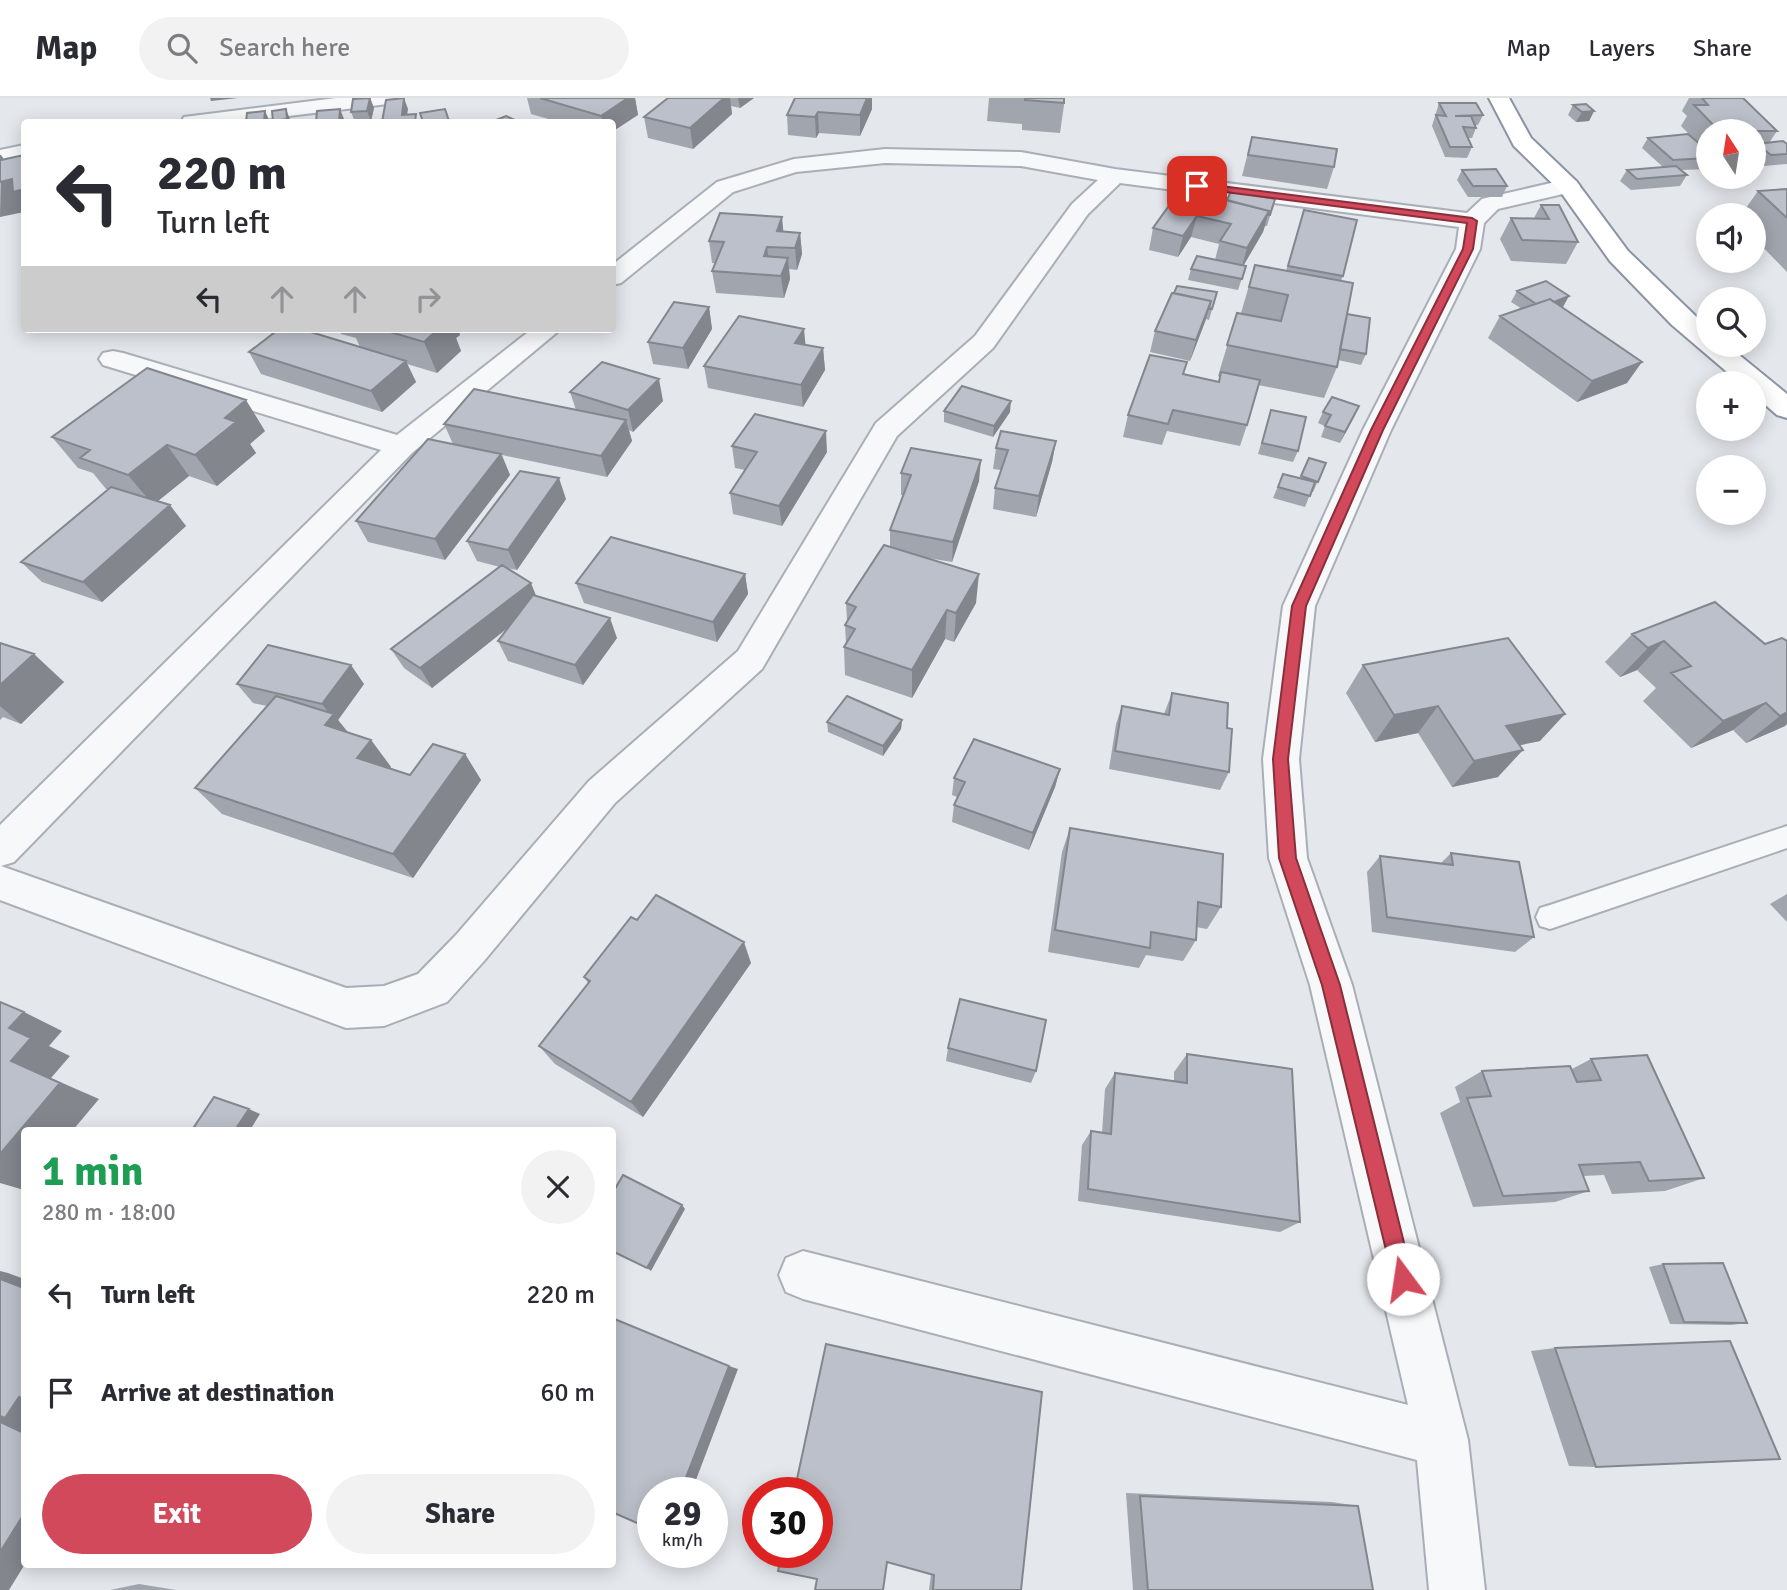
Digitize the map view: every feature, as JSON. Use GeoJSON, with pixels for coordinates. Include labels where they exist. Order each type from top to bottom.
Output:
{"type":"FeatureCollection","features":[{"type":"Feature","properties":{"kind":"highway"},"geometry":{"type":"LineString","coordinates":[[1499,98],[1522,141],[1568,186],[1619,256],[1696,332]]}},
{"type":"Feature","properties":{"kind":"highway"},"geometry":{"type":"LineString","coordinates":[[1726,357],[1787,409]]}},
{"type":"Feature","properties":{"kind":"street"},"geometry":{"type":"LineString","coordinates":[[216,119],[388,98]]}},
{"type":"Feature","properties":{"kind":"street"},"geometry":{"type":"LineString","coordinates":[[0,157],[21,153]]}},
{"type":"Feature","properties":{"kind":"street"},"geometry":{"type":"LineString","coordinates":[[616,275],[725,187],[794,166],[885,156],[1021,159],[1115,176],[1472,221]]}},
{"type":"Feature","properties":{"kind":"street"},"geometry":{"type":"LineString","coordinates":[[0,883],[346,1008],[384,1006],[432,988],[470,948],[602,792],[750,660],[886,430],[984,342],[1080,209],[1115,176]]}},
{"type":"Feature","properties":{"kind":"street"},"geometry":{"type":"LineString","coordinates":[[1457,1590],[1443,1440],[1331,985],[1287,858],[1281,759],[1299,606],[1377,430],[1468,249],[1472,221],[1490,204],[1568,186]]}},
{"type":"Feature","properties":{"kind":"street"},"geometry":{"type":"LineString","coordinates":[[0,850],[402,446],[543,333]]}},
{"type":"Feature","properties":{"kind":"street"},"geometry":{"type":"LineString","coordinates":[[113,359],[402,446]]}},
{"type":"Feature","properties":{"kind":"street"},"geometry":{"type":"LineString","coordinates":[[803,1275],[1443,1440]]}},
{"type":"Feature","properties":{"kind":"lane"},"geometry":{"type":"LineString","coordinates":[[1550,917],[1787,837]]}},
{"type":"Feature","properties":{"kind":"building"},"geometry":{"type":"Polygon","coordinates":[[[370,98],[367,111],[351,112],[353,99],[370,98]]]}},
{"type":"Feature","properties":{"kind":"building"},"geometry":{"type":"Polygon","coordinates":[[[404,98],[402,115],[416,114],[415,119],[383,119],[386,100],[404,98]]]}},
{"type":"Feature","properties":{"kind":"building"},"geometry":{"type":"Polygon","coordinates":[[[540,98],[628,98],[601,116],[540,98]]]}},
{"type":"Feature","properties":{"kind":"building"},"geometry":{"type":"Polygon","coordinates":[[[668,98],[724,98],[690,128],[644,117],[668,98]]]}},
{"type":"Feature","properties":{"kind":"building"},"geometry":{"type":"Polygon","coordinates":[[[795,98],[867,98],[860,115],[818,112],[815,117],[787,115],[795,98]]]}},
{"type":"Feature","properties":{"kind":"building"},"geometry":{"type":"Polygon","coordinates":[[[1064,98],[1064,103],[1025,100],[1064,98]]]}},
{"type":"Feature","properties":{"kind":"building"},"geometry":{"type":"Polygon","coordinates":[[[1702,98],[1743,98],[1765,119],[1707,119],[1694,105],[1708,105],[1702,98]]]}},
{"type":"Feature","properties":{"kind":"building"},"geometry":{"type":"Polygon","coordinates":[[[1439,103],[1476,103],[1483,115],[1455,116],[1471,116],[1476,128],[1463,127],[1472,147],[1450,147],[1436,115],[1446,116],[1439,103]]]}},
{"type":"Feature","properties":{"kind":"building"},"geometry":{"type":"Polygon","coordinates":[[[1586,104],[1594,111],[1582,112],[1573,105],[1586,104]]]}},
{"type":"Feature","properties":{"kind":"building"},"geometry":{"type":"Polygon","coordinates":[[[286,109],[287,119],[273,119],[272,111],[286,109]]]}},
{"type":"Feature","properties":{"kind":"building"},"geometry":{"type":"Polygon","coordinates":[[[340,109],[339,119],[316,119],[317,111],[340,109]]]}},
{"type":"Feature","properties":{"kind":"building"},"geometry":{"type":"Polygon","coordinates":[[[445,109],[448,119],[422,119],[420,113],[445,109]]]}},
{"type":"Feature","properties":{"kind":"building"},"geometry":{"type":"Polygon","coordinates":[[[265,111],[264,119],[246,119],[247,113],[265,111]]]}},
{"type":"Feature","properties":{"kind":"building"},"geometry":{"type":"Polygon","coordinates":[[[1766,120],[1777,131],[1766,131],[1766,120]]]}},
{"type":"Feature","properties":{"kind":"building"},"geometry":{"type":"Polygon","coordinates":[[[1688,134],[1696,141],[1696,159],[1673,160],[1648,138],[1688,134]]]}},
{"type":"Feature","properties":{"kind":"building"},"geometry":{"type":"Polygon","coordinates":[[[1252,137],[1337,149],[1334,167],[1248,155],[1252,137]]]}},
{"type":"Feature","properties":{"kind":"building"},"geometry":{"type":"Polygon","coordinates":[[[1783,141],[1787,144],[1787,154],[1771,155],[1766,151],[1766,143],[1783,141]]]}},
{"type":"Feature","properties":{"kind":"building"},"geometry":{"type":"Polygon","coordinates":[[[0,155],[1,160],[21,156],[21,190],[13,192],[12,179],[0,182],[0,155]]]}},
{"type":"Feature","properties":{"kind":"building"},"geometry":{"type":"Polygon","coordinates":[[[1676,166],[1687,175],[1637,179],[1627,170],[1676,166]]]}},
{"type":"Feature","properties":{"kind":"building"},"geometry":{"type":"Polygon","coordinates":[[[1496,169],[1507,186],[1473,186],[1462,170],[1496,169]]]}},
{"type":"Feature","properties":{"kind":"building"},"geometry":{"type":"Polygon","coordinates":[[[1181,189],[1269,211],[1247,248],[1220,241],[1231,224],[1197,216],[1183,236],[1153,228],[1181,189]]]}},
{"type":"Feature","properties":{"kind":"building"},"geometry":{"type":"Polygon","coordinates":[[[1787,189],[1787,218],[1758,191],[1787,189]]]}},
{"type":"Feature","properties":{"kind":"building"},"geometry":{"type":"Polygon","coordinates":[[[1231,191],[1275,199],[1270,215],[1269,211],[1227,200],[1231,191]]]}},
{"type":"Feature","properties":{"kind":"building"},"geometry":{"type":"Polygon","coordinates":[[[1541,205],[1559,205],[1578,242],[1522,240],[1511,218],[1549,219],[1541,205]]]}},
{"type":"Feature","properties":{"kind":"building"},"geometry":{"type":"Polygon","coordinates":[[[1304,210],[1357,220],[1343,276],[1288,266],[1304,210]]]}},
{"type":"Feature","properties":{"kind":"building"},"geometry":{"type":"Polygon","coordinates":[[[720,213],[782,217],[777,231],[800,233],[795,248],[767,247],[764,256],[788,258],[781,276],[712,271],[724,242],[709,241],[720,213]]]}},
{"type":"Feature","properties":{"kind":"building"},"geometry":{"type":"Polygon","coordinates":[[[1197,256],[1246,266],[1242,279],[1191,269],[1197,256]]]}},
{"type":"Feature","properties":{"kind":"building"},"geometry":{"type":"Polygon","coordinates":[[[1255,265],[1353,283],[1337,367],[1227,345],[1237,313],[1281,321],[1288,295],[1249,287],[1255,265]]]}},
{"type":"Feature","properties":{"kind":"building"},"geometry":{"type":"Polygon","coordinates":[[[1546,281],[1569,296],[1554,302],[1550,299],[1536,304],[1517,291],[1546,281]]]}},
{"type":"Feature","properties":{"kind":"building"},"geometry":{"type":"Polygon","coordinates":[[[1177,286],[1217,292],[1212,309],[1209,308],[1211,301],[1174,293],[1177,286]]]}},
{"type":"Feature","properties":{"kind":"building"},"geometry":{"type":"Polygon","coordinates":[[[1172,293],[1211,301],[1196,340],[1155,331],[1172,293]]]}},
{"type":"Feature","properties":{"kind":"building"},"geometry":{"type":"Polygon","coordinates":[[[1550,299],[1642,362],[1592,381],[1500,316],[1550,299]]]}},
{"type":"Feature","properties":{"kind":"building"},"geometry":{"type":"Polygon","coordinates":[[[674,302],[709,307],[683,348],[648,342],[674,302]]]}},
{"type":"Feature","properties":{"kind":"building"},"geometry":{"type":"Polygon","coordinates":[[[1347,314],[1370,318],[1366,354],[1340,349],[1347,314]]]}},
{"type":"Feature","properties":{"kind":"building"},"geometry":{"type":"Polygon","coordinates":[[[739,316],[804,329],[795,343],[823,348],[801,385],[704,366],[739,316]]]}},
{"type":"Feature","properties":{"kind":"building"},"geometry":{"type":"Polygon","coordinates":[[[274,333],[314,333],[406,361],[371,391],[249,352],[274,333]]]}},
{"type":"Feature","properties":{"kind":"building"},"geometry":{"type":"Polygon","coordinates":[[[394,333],[434,333],[424,342],[394,333]]]}},
{"type":"Feature","properties":{"kind":"building"},"geometry":{"type":"Polygon","coordinates":[[[1150,355],[1187,362],[1183,374],[1219,382],[1221,372],[1260,380],[1247,425],[1173,410],[1168,424],[1128,415],[1150,355]]]}},
{"type":"Feature","properties":{"kind":"building"},"geometry":{"type":"Polygon","coordinates":[[[602,362],[659,379],[628,410],[570,392],[602,362]]]}},
{"type":"Feature","properties":{"kind":"building"},"geometry":{"type":"Polygon","coordinates":[[[147,368],[246,400],[225,418],[236,422],[195,455],[167,445],[128,475],[80,458],[90,450],[52,437],[147,368]]]}},
{"type":"Feature","properties":{"kind":"building"},"geometry":{"type":"Polygon","coordinates":[[[962,386],[1011,401],[994,426],[944,411],[962,386]]]}},
{"type":"Feature","properties":{"kind":"building"},"geometry":{"type":"Polygon","coordinates":[[[474,389],[626,420],[601,456],[444,424],[474,389]]]}},
{"type":"Feature","properties":{"kind":"building"},"geometry":{"type":"Polygon","coordinates":[[[1332,397],[1359,406],[1345,432],[1325,426],[1331,415],[1323,412],[1332,397]]]}},
{"type":"Feature","properties":{"kind":"building"},"geometry":{"type":"Polygon","coordinates":[[[1271,410],[1306,417],[1298,451],[1262,443],[1271,410]]]}},
{"type":"Feature","properties":{"kind":"building"},"geometry":{"type":"Polygon","coordinates":[[[755,414],[826,431],[779,506],[730,493],[757,452],[732,446],[755,414]]]}},
{"type":"Feature","properties":{"kind":"building"},"geometry":{"type":"Polygon","coordinates":[[[1001,431],[1056,441],[1039,496],[995,488],[1008,450],[996,448],[1001,431]]]}},
{"type":"Feature","properties":{"kind":"building"},"geometry":{"type":"Polygon","coordinates":[[[428,439],[501,454],[435,539],[356,521],[428,439]]]}},
{"type":"Feature","properties":{"kind":"building"},"geometry":{"type":"Polygon","coordinates":[[[911,448],[981,460],[953,542],[890,530],[911,475],[901,473],[911,448]]]}},
{"type":"Feature","properties":{"kind":"building"},"geometry":{"type":"Polygon","coordinates":[[[1309,458],[1326,463],[1318,482],[1301,476],[1309,458]]]}},
{"type":"Feature","properties":{"kind":"building"},"geometry":{"type":"Polygon","coordinates":[[[520,471],[559,478],[508,550],[467,541],[520,471]]]}},
{"type":"Feature","properties":{"kind":"building"},"geometry":{"type":"Polygon","coordinates":[[[1283,474],[1315,482],[1310,496],[1278,487],[1283,474]]]}},
{"type":"Feature","properties":{"kind":"building"},"geometry":{"type":"Polygon","coordinates":[[[111,487],[170,505],[83,582],[21,562],[111,487]]]}},
{"type":"Feature","properties":{"kind":"building"},"geometry":{"type":"Polygon","coordinates":[[[611,537],[745,574],[713,622],[576,583],[611,537]]]}},
{"type":"Feature","properties":{"kind":"building"},"geometry":{"type":"Polygon","coordinates":[[[884,545],[979,574],[956,613],[947,610],[912,670],[844,647],[855,629],[845,625],[856,607],[846,603],[884,545]]]}},
{"type":"Feature","properties":{"kind":"building"},"geometry":{"type":"Polygon","coordinates":[[[502,565],[531,583],[420,668],[391,649],[502,565]]]}},
{"type":"Feature","properties":{"kind":"building"},"geometry":{"type":"Polygon","coordinates":[[[533,595],[610,618],[575,665],[498,641],[533,595]]]}},
{"type":"Feature","properties":{"kind":"building"},"geometry":{"type":"Polygon","coordinates":[[[1715,602],[1765,644],[1782,638],[1787,641],[1787,712],[1780,716],[1766,703],[1723,721],[1671,673],[1691,666],[1664,641],[1648,648],[1632,634],[1715,602]]]}},
{"type":"Feature","properties":{"kind":"building"},"geometry":{"type":"Polygon","coordinates":[[[1508,638],[1565,714],[1506,726],[1523,750],[1474,761],[1438,706],[1394,715],[1363,665],[1508,638]]]}},
{"type":"Feature","properties":{"kind":"building"},"geometry":{"type":"Polygon","coordinates":[[[0,643],[34,654],[0,685],[0,643]]]}},
{"type":"Feature","properties":{"kind":"building"},"geometry":{"type":"Polygon","coordinates":[[[268,645],[351,665],[322,704],[237,684],[268,645]]]}},
{"type":"Feature","properties":{"kind":"building"},"geometry":{"type":"Polygon","coordinates":[[[1172,693],[1228,703],[1227,728],[1232,729],[1229,772],[1115,751],[1122,706],[1169,715],[1172,693]]]}},
{"type":"Feature","properties":{"kind":"building"},"geometry":{"type":"Polygon","coordinates":[[[276,696],[334,714],[325,725],[371,740],[357,758],[410,775],[433,744],[465,754],[393,854],[195,788],[276,696]]]}},
{"type":"Feature","properties":{"kind":"building"},"geometry":{"type":"Polygon","coordinates":[[[847,696],[902,720],[883,746],[827,722],[847,696]]]}},
{"type":"Feature","properties":{"kind":"building"},"geometry":{"type":"Polygon","coordinates":[[[974,739],[1060,769],[1033,833],[954,805],[965,782],[954,778],[974,739]]]}},
{"type":"Feature","properties":{"kind":"building"},"geometry":{"type":"Polygon","coordinates":[[[1070,828],[1223,854],[1221,907],[1198,902],[1196,940],[1151,932],[1150,948],[1055,930],[1070,828]]]}},
{"type":"Feature","properties":{"kind":"building"},"geometry":{"type":"Polygon","coordinates":[[[1451,853],[1519,862],[1534,937],[1387,917],[1380,856],[1453,865],[1451,853]]]}},
{"type":"Feature","properties":{"kind":"building"},"geometry":{"type":"Polygon","coordinates":[[[656,895],[744,942],[631,1102],[539,1046],[590,981],[584,977],[631,917],[637,920],[656,895]]]}},
{"type":"Feature","properties":{"kind":"building"},"geometry":{"type":"Polygon","coordinates":[[[960,999],[1046,1020],[1036,1071],[948,1048],[960,999]]]}},
{"type":"Feature","properties":{"kind":"building"},"geometry":{"type":"Polygon","coordinates":[[[0,1002],[24,1012],[9,1028],[31,1038],[11,1061],[60,1083],[0,1154],[0,1002]]]}},
{"type":"Feature","properties":{"kind":"building"},"geometry":{"type":"Polygon","coordinates":[[[1187,1054],[1292,1069],[1300,1222],[1088,1189],[1091,1131],[1111,1134],[1115,1073],[1187,1083],[1187,1054]]]}},
{"type":"Feature","properties":{"kind":"building"},"geometry":{"type":"Polygon","coordinates":[[[1647,1055],[1704,1178],[1649,1181],[1640,1162],[1579,1165],[1589,1191],[1503,1196],[1467,1098],[1491,1096],[1482,1071],[1570,1066],[1577,1082],[1601,1080],[1591,1059],[1647,1055]]]}},
{"type":"Feature","properties":{"kind":"building"},"geometry":{"type":"Polygon","coordinates":[[[214,1097],[249,1109],[237,1127],[194,1127],[214,1097]]]}},
{"type":"Feature","properties":{"kind":"building"},"geometry":{"type":"Polygon","coordinates":[[[623,1175],[682,1205],[647,1268],[616,1253],[616,1187],[623,1175]]]}},
{"type":"Feature","properties":{"kind":"building"},"geometry":{"type":"Polygon","coordinates":[[[1723,1263],[1747,1323],[1684,1322],[1663,1264],[1723,1263]]]}},
{"type":"Feature","properties":{"kind":"building"},"geometry":{"type":"Polygon","coordinates":[[[0,1279],[21,1287],[21,1398],[5,1418],[0,1416],[0,1279]]]}},
{"type":"Feature","properties":{"kind":"building"},"geometry":{"type":"Polygon","coordinates":[[[616,1320],[729,1366],[686,1477],[637,1477],[637,1523],[616,1514],[616,1320]]]}},
{"type":"Feature","properties":{"kind":"building"},"geometry":{"type":"Polygon","coordinates":[[[1730,1341],[1780,1459],[1596,1467],[1555,1348],[1730,1341]]]}},
{"type":"Feature","properties":{"kind":"building"},"geometry":{"type":"Polygon","coordinates":[[[826,1344],[1042,1392],[1021,1590],[933,1590],[934,1575],[887,1562],[883,1590],[815,1590],[817,1579],[778,1571],[779,1568],[833,1568],[833,1477],[797,1477],[826,1344]]]}},
{"type":"Feature","properties":{"kind":"building"},"geometry":{"type":"Polygon","coordinates":[[[0,1422],[21,1432],[21,1519],[0,1552],[0,1422]]]}},
{"type":"Feature","properties":{"kind":"building"},"geometry":{"type":"Polygon","coordinates":[[[1140,1496],[1358,1506],[1373,1590],[1148,1590],[1140,1496]]]}},
{"type":"Feature","properties":{"kind":"route"},"geometry":{"type":"LineString","coordinates":[[1197,186],[1472,221],[1468,249],[1377,430],[1299,606],[1281,759],[1287,858],[1331,985],[1403,1279]]}}]}
